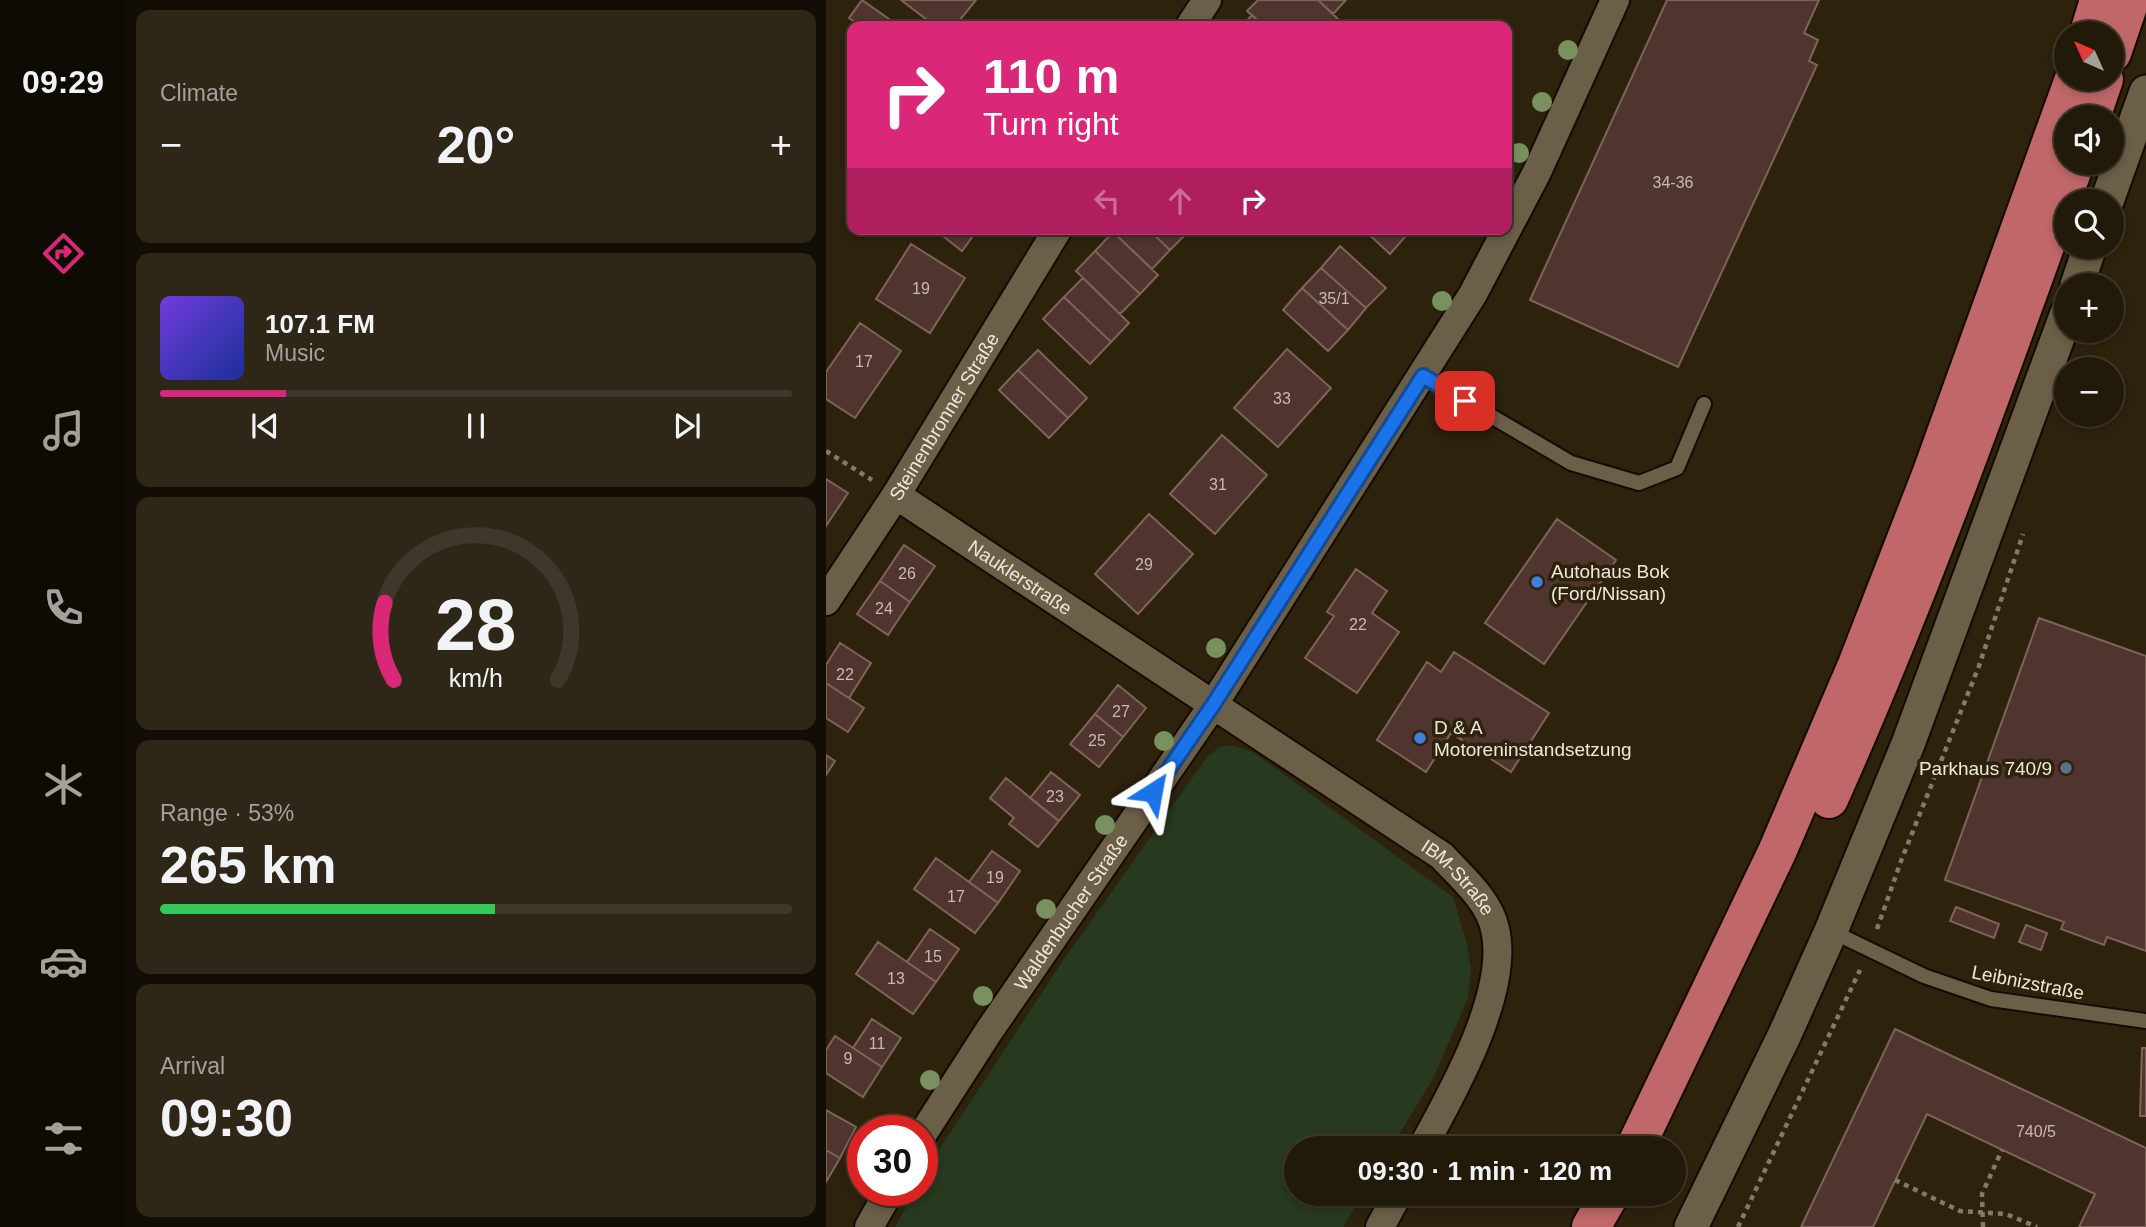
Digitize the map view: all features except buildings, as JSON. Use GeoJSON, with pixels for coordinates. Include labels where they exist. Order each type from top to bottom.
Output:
{"type":"FeatureCollection","features":[{"type":"Feature","properties":{"kind":"highway"},"geometry":{"type":"LineString","coordinates":[[2093,21],[2099,0]]}},
{"type":"Feature","properties":{"kind":"highway"},"geometry":{"type":"LineString","coordinates":[[2123,21],[2130,0]]}},
{"type":"Feature","properties":{"kind":"highway"},"geometry":{"type":"LineString","coordinates":[[1641,1136],[1777,852],[1862,653],[1931,475],[2070,91]]}},
{"type":"Feature","properties":{"kind":"highway"},"geometry":{"type":"LineString","coordinates":[[1668,1136],[1771,927],[1865,718],[1937,541],[2071,175]]}},
{"type":"Feature","properties":{"kind":"highway"},"geometry":{"type":"LineString","coordinates":[[1591,1227],[1603,1206]]}},
{"type":"Feature","properties":{"kind":"highway"},"geometry":{"type":"LineString","coordinates":[[1618,1227],[1630,1206]]}},
{"type":"Feature","properties":{"kind":"street"},"geometry":{"type":"LineString","coordinates":[[1193,21],[1208,0]]}},
{"type":"Feature","properties":{"kind":"street","name":"Waldenbucher Straße"},"geometry":{"type":"LineString","coordinates":[[1512,222],[1615,0]]}},
{"type":"Feature","properties":{"kind":"street"},"geometry":{"type":"LineString","coordinates":[[2111,189],[2146,92]]}},
{"type":"Feature","properties":{"kind":"street","name":"Steinenbronner Straße"},"geometry":{"type":"LineString","coordinates":[[826,601],[896,495],[1054,235]]}},
{"type":"Feature","properties":{"kind":"street","name":"Waldenbucher Straße"},"geometry":{"type":"LineString","coordinates":[[935,1115],[989,1031],[1213,705],[1423,376],[1474,293],[1505,235]]}},
{"type":"Feature","properties":{"kind":"street"},"geometry":{"type":"LineString","coordinates":[[1691,1227],[1774,1058],[1831,931],[1908,744],[2056,343]]}},
{"type":"Feature","properties":{"kind":"street","name":"Nauklerstraße"},"geometry":{"type":"LineString","coordinates":[[896,495],[1213,705]]}},
{"type":"Feature","properties":{"kind":"street","name":"IBM-Straße"},"geometry":{"type":"LineString","coordinates":[[1213,705],[1443,856],[1486,908],[1496,929],[1495,981],[1483,1023],[1429,1136]]}},
{"type":"Feature","properties":{"kind":"street"},"geometry":{"type":"LineString","coordinates":[[869,1227],[881,1206]]}},
{"type":"Feature","properties":{"kind":"street"},"geometry":{"type":"LineString","coordinates":[[1380,1227],[1391,1206]]}},
{"type":"Feature","properties":{"kind":"lane"},"geometry":{"type":"LineString","coordinates":[[1423,376],[1571,463],[1639,483],[1677,468],[1704,404]]}},
{"type":"Feature","properties":{"kind":"lane","name":"Leibnizstraße"},"geometry":{"type":"LineString","coordinates":[[1831,931],[1924,976],[1991,999],[2146,1021]]}},
{"type":"Feature","properties":{"kind":"path"},"geometry":{"type":"LineString","coordinates":[[826,451],[896,495]]}},
{"type":"Feature","properties":{"kind":"path"},"geometry":{"type":"LineString","coordinates":[[1738,1227],[1869,949]]}},
{"type":"Feature","properties":{"kind":"path"},"geometry":{"type":"LineString","coordinates":[[1983,1227],[1982,1194],[2002,1150]]}},
{"type":"Feature","properties":{"kind":"path"},"geometry":{"type":"LineString","coordinates":[[1895,1180],[1960,1211],[2006,1214],[2036,1227]]}},
{"type":"Feature","properties":{"kind":"green space"},"geometry":{"type":"Polygon","coordinates":[[[1221,746],[1234,746],[1253,752],[1453,897],[1466,940],[1471,968],[1468,998],[1434,1077],[1398,1136],[1284,1136],[1284,1206],[1356,1206],[1343,1227],[895,1227],[906,1206],[938,1206],[938,1151],[1060,965],[1207,757],[1221,746]]]}},
{"type":"Feature","properties":{"kind":"place","name":"Autohaus Bok (Ford/Nissan)"},"geometry":{"type":"Point","coordinates":[1537,582]}},
{"type":"Feature","properties":{"kind":"place","name":"D & A Motoreninstandsetzung"},"geometry":{"type":"Point","coordinates":[1420,738]}},
{"type":"Feature","properties":{"kind":"place","name":"Parkhaus 740/9"},"geometry":{"type":"Point","coordinates":[2066,768]}},
{"type":"Feature","properties":{"kind":"route"},"geometry":{"type":"LineString","coordinates":[[1153,792],[1213,705],[1423,376],[1465,401]]}}]}
